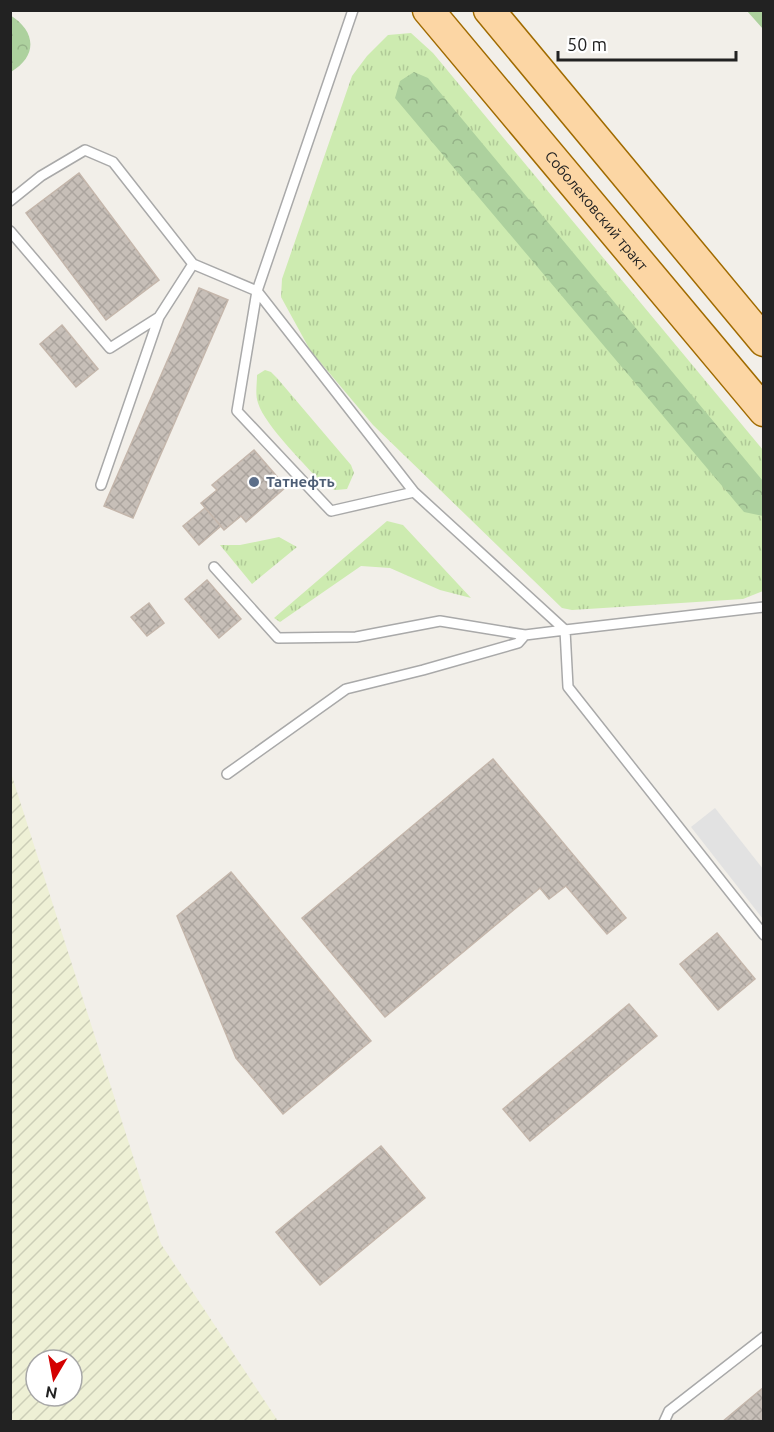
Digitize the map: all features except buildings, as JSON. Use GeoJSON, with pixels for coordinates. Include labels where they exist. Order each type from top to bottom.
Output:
{"type":"FeatureCollection","features":[{"type":"Feature","properties":{"kind":"main road","name":"Соболековский тракт"},"geometry":{"type":"LineString","coordinates":[[428,10],[764,411]]}},
{"type":"Feature","properties":{"kind":"main road"},"geometry":{"type":"LineString","coordinates":[[489,10],[764,340]]}},
{"type":"Feature","properties":{"kind":"lane"},"geometry":{"type":"LineString","coordinates":[[353,10],[257,291],[237,411],[331,510],[414,492]]}},
{"type":"Feature","properties":{"kind":"lane"},"geometry":{"type":"LineString","coordinates":[[10,201],[40,176],[85,150],[113,162],[193,264],[257,291],[414,492],[566,630],[568,687],[764,935]]}},
{"type":"Feature","properties":{"kind":"lane"},"geometry":{"type":"LineString","coordinates":[[10,231],[110,348],[159,317]]}},
{"type":"Feature","properties":{"kind":"lane"},"geometry":{"type":"LineString","coordinates":[[101,485],[159,317],[193,264]]}},
{"type":"Feature","properties":{"kind":"lane"},"geometry":{"type":"LineString","coordinates":[[214,567],[278,638],[356,637],[440,621],[525,635],[764,607]]}},
{"type":"Feature","properties":{"kind":"lane"},"geometry":{"type":"LineString","coordinates":[[227,774],[346,688],[423,670],[518,643],[525,635]]}},
{"type":"Feature","properties":{"kind":"lane"},"geometry":{"type":"LineString","coordinates":[[664,1422],[669,1411],[764,1337]]}},
{"type":"Feature","properties":{"kind":"green space"},"geometry":{"type":"Polygon","coordinates":[[[747,11],[763,11],[763,29],[747,11]]]}},
{"type":"Feature","properties":{"kind":"green space"},"geometry":{"type":"Polygon","coordinates":[[[10,15],[25,28],[30,44],[26,59],[11,72],[10,15]]]}},
{"type":"Feature","properties":{"kind":"green space"},"geometry":{"type":"Polygon","coordinates":[[[411,33],[433,53],[763,450],[763,591],[743,599],[572,610],[562,608],[373,425],[310,350],[281,297],[282,279],[352,76],[367,56],[388,35],[411,33]]]}},
{"type":"Feature","properties":{"kind":"green space"},"geometry":{"type":"Polygon","coordinates":[[[414,72],[428,78],[763,481],[763,516],[744,512],[395,98],[400,81],[414,72]]]}},
{"type":"Feature","properties":{"kind":"green space"},"geometry":{"type":"Polygon","coordinates":[[[265,370],[277,378],[351,465],[354,473],[347,489],[336,490],[325,487],[269,423],[258,403],[257,396],[257,375],[265,370]]]}},
{"type":"Feature","properties":{"kind":"green space"},"geometry":{"type":"Polygon","coordinates":[[[387,521],[403,525],[471,598],[440,590],[390,568],[361,566],[280,622],[274,618],[387,521]]]}},
{"type":"Feature","properties":{"kind":"green space"},"geometry":{"type":"Polygon","coordinates":[[[279,537],[297,547],[252,584],[220,545],[240,545],[279,537]]]}},
{"type":"Feature","properties":{"kind":"green space"},"geometry":{"type":"Polygon","coordinates":[[[11,773],[161,1244],[278,1421],[11,1421],[11,773]]]}},
{"type":"Feature","properties":{"kind":"shaded area"},"geometry":{"type":"Polygon","coordinates":[[[715,808],[763,869],[763,919],[691,827],[715,808]]]}},
{"type":"Feature","properties":{"kind":"place","name":"Татнефть"},"geometry":{"type":"Point","coordinates":[254,482]}}]}
